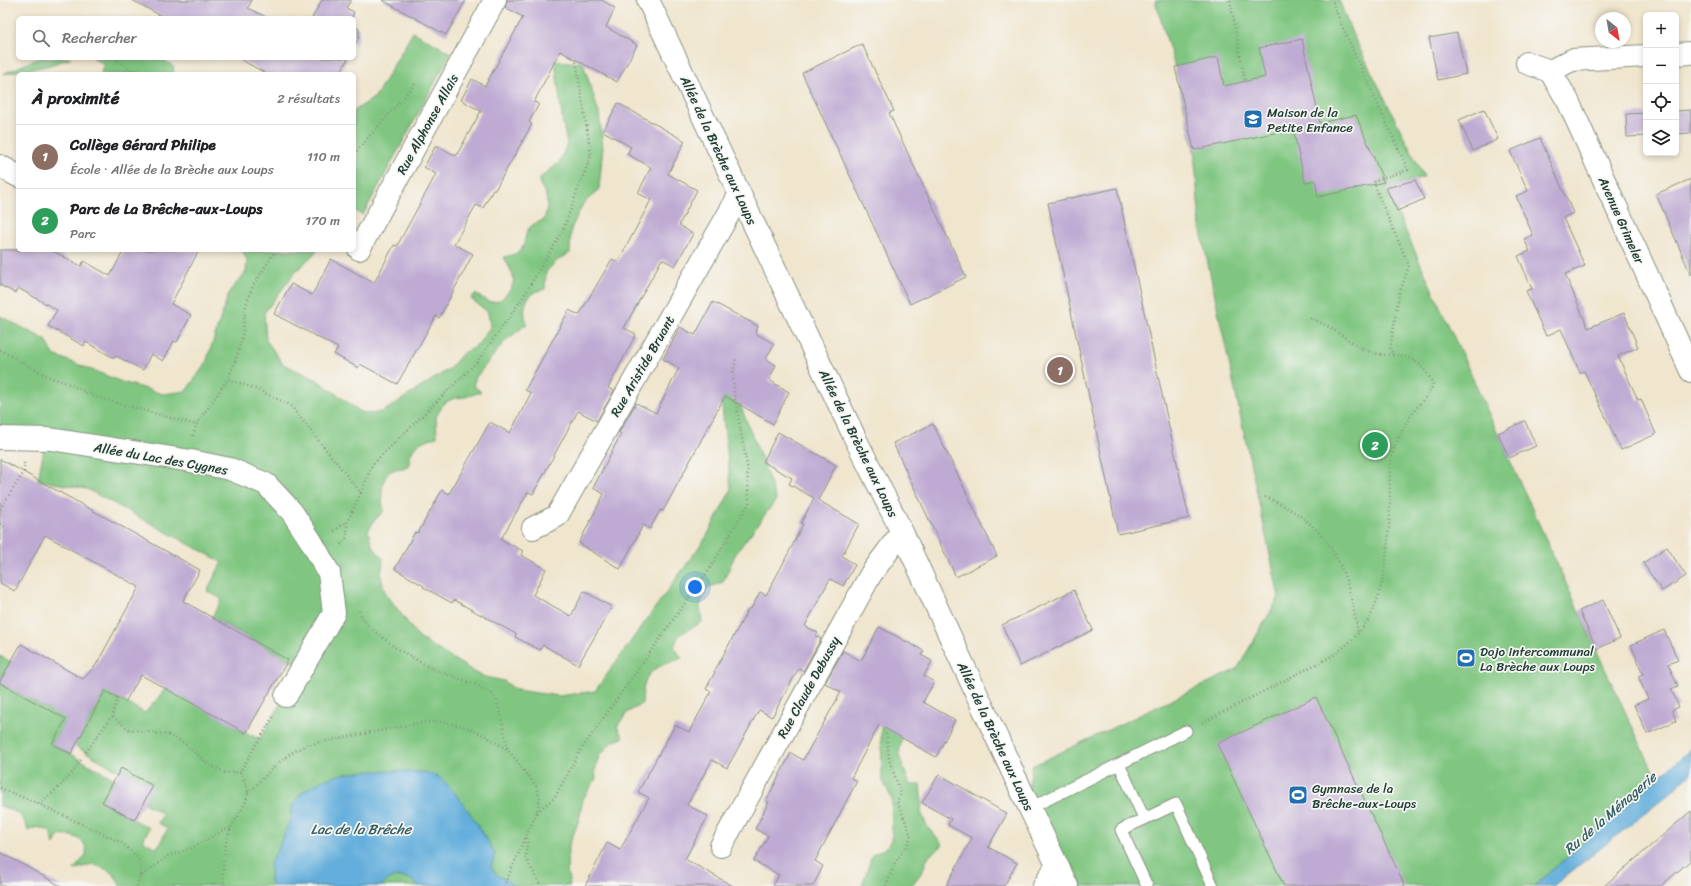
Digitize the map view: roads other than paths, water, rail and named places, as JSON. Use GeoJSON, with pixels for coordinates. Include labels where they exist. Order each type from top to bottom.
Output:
{"type":"FeatureCollection","features":[{"type":"Feature","properties":{"kind":"street","name":"Rue Alphonse Allais"},"geometry":{"type":"LineString","coordinates":[[359,249],[495,0]]}},
{"type":"Feature","properties":{"kind":"street","name":"Allée de la Brèche aux Loups"},"geometry":{"type":"LineString","coordinates":[[648,0],[855,438],[902,532],[1067,886]]}},
{"type":"Feature","properties":{"kind":"street"},"geometry":{"type":"LineString","coordinates":[[1679,54],[1691,53]]}},
{"type":"Feature","properties":{"kind":"street"},"geometry":{"type":"LineString","coordinates":[[1527,63],[1550,71],[1572,60],[1643,56]]}},
{"type":"Feature","properties":{"kind":"street","name":"Avenue Grimeler"},"geometry":{"type":"LineString","coordinates":[[1550,71],[1568,101],[1691,371]]}},
{"type":"Feature","properties":{"kind":"street"},"geometry":{"type":"LineString","coordinates":[[0,166],[16,175]]}},
{"type":"Feature","properties":{"kind":"street","name":"Rue Aristide Bruant"},"geometry":{"type":"LineString","coordinates":[[534,528],[556,516],[740,194]]}},
{"type":"Feature","properties":{"kind":"street","name":"Allée du Lac des Cygnes"},"geometry":{"type":"LineString","coordinates":[[0,438],[50,439],[191,460],[230,469],[266,484],[292,512],[311,541],[329,573],[334,613],[286,696]]}},
{"type":"Feature","properties":{"kind":"street","name":"Rue Claude Debussy"},"geometry":{"type":"LineString","coordinates":[[721,846],[871,574],[902,532]]}},
{"type":"Feature","properties":{"kind":"street"},"geometry":{"type":"LineString","coordinates":[[1044,886],[1057,865]]}},
{"type":"Feature","properties":{"kind":"lane"},"geometry":{"type":"LineString","coordinates":[[1030,808],[1186,731]]}},
{"type":"Feature","properties":{"kind":"lane"},"geometry":{"type":"LineString","coordinates":[[1119,764],[1144,818]]}},
{"type":"Feature","properties":{"kind":"lane"},"geometry":{"type":"LineString","coordinates":[[1147,886],[1121,830],[1176,804],[1212,886]]}},
{"type":"Feature","properties":{"kind":"water"},"geometry":{"type":"Polygon","coordinates":[[[1691,749],[1691,773],[1668,795],[1553,886],[1534,886],[1691,749]]]}},
{"type":"Feature","properties":{"kind":"water","name":"Lac de la Brêche"},"geometry":{"type":"Polygon","coordinates":[[[367,771],[421,772],[435,775],[442,780],[451,788],[468,810],[490,845],[495,854],[491,867],[496,874],[516,886],[418,886],[410,879],[400,877],[390,879],[382,886],[271,886],[270,863],[278,849],[291,817],[293,804],[302,792],[323,780],[338,775],[367,771]]]}},
{"type":"Feature","properties":{"kind":"place","name":"Maison de la Petite Enfance"},"geometry":{"type":"Point","coordinates":[1253,119]}},
{"type":"Feature","properties":{"kind":"place","name":"Collège Gérard Philipe"},"geometry":{"type":"Point","coordinates":[1060,370]}},
{"type":"Feature","properties":{"kind":"place","name":"Parc de La Brêche-aux-Loups"},"geometry":{"type":"Point","coordinates":[1375,445]}},
{"type":"Feature","properties":{"kind":"place","name":"Dojo intercommunal La Brèche aux Loups"},"geometry":{"type":"Point","coordinates":[1466,658]}},
{"type":"Feature","properties":{"kind":"place","name":"Gymnase de la Brêche-aux-Loups"},"geometry":{"type":"Point","coordinates":[1298,795]}},
{"type":"Feature","properties":{"kind":"water label","name":"Ru de la Ménagerie"},"geometry":{"type":"Point","coordinates":[1610,813]}}]}
